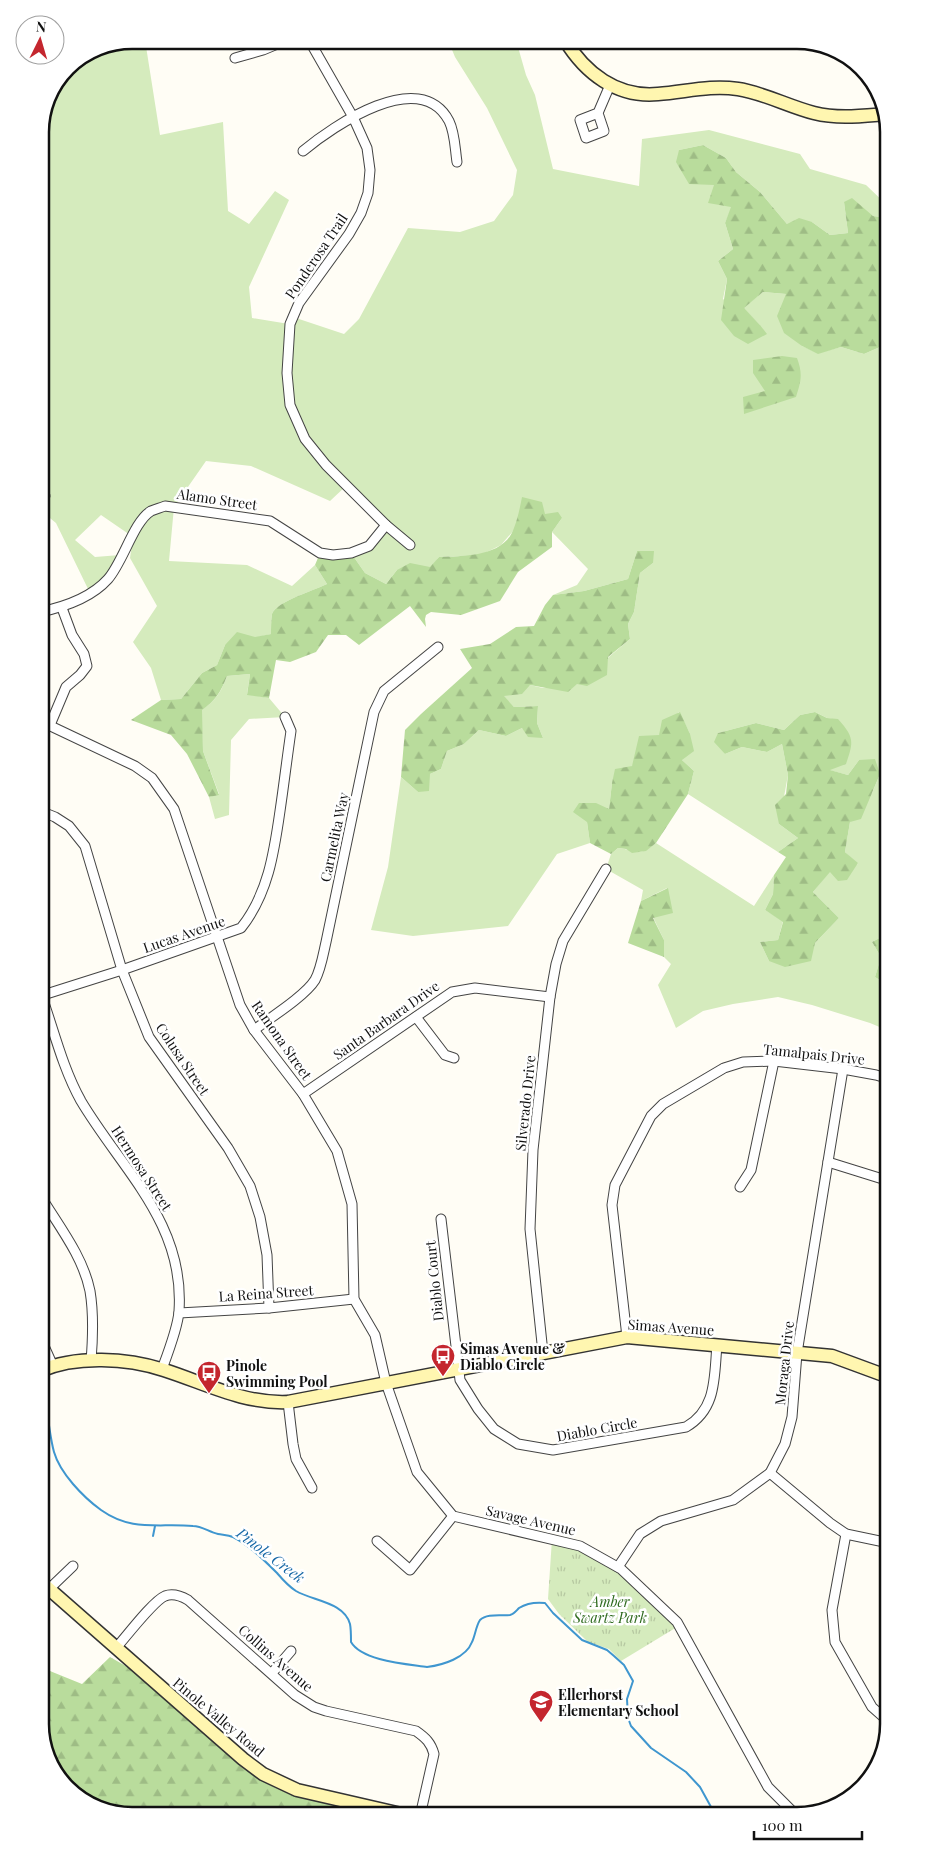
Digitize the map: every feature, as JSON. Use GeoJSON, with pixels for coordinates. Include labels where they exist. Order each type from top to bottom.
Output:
{"type":"FeatureCollection","features":[{"type":"Feature","properties":{"kind":"street"},"geometry":{"type":"LineString","coordinates":[[235,58],[266,49]]}},
{"type":"Feature","properties":{"kind":"street","name":"Ponderosa Trail"},"geometry":{"type":"LineString","coordinates":[[314,49],[353,117],[367,148],[370,170],[368,193],[361,213],[349,234],[300,303],[290,324],[287,373],[290,404],[305,439],[326,465],[386,525],[410,545]]}},
{"type":"Feature","properties":{"kind":"street"},"geometry":{"type":"LineString","coordinates":[[571,49],[582,64],[596,77],[610,85],[634,93],[657,95],[702,88],[739,89],[814,113],[845,117],[879,115]]}},
{"type":"Feature","properties":{"kind":"street"},"geometry":{"type":"LineString","coordinates":[[598,113],[610,85]]}},
{"type":"Feature","properties":{"kind":"street"},"geometry":{"type":"LineString","coordinates":[[304,151],[329,131],[353,117],[382,104],[408,99],[430,103],[440,109],[450,123],[457,162]]}},
{"type":"Feature","properties":{"kind":"street","name":"Alamo Street"},"geometry":{"type":"LineString","coordinates":[[49,610],[62,608],[90,593],[108,579],[123,557],[136,528],[150,512],[165,506],[270,521],[320,553],[333,555],[352,553],[369,546],[386,525]]}},
{"type":"Feature","properties":{"kind":"street"},"geometry":{"type":"LineString","coordinates":[[50,725],[66,687],[87,666],[84,654],[72,636],[62,608]]}},
{"type":"Feature","properties":{"kind":"street","name":"Carmelita Way"},"geometry":{"type":"LineString","coordinates":[[254,1030],[306,990],[314,981],[320,967],[326,942],[376,706],[384,691],[438,647]]}},
{"type":"Feature","properties":{"kind":"street","name":"Lucas Avenue"},"geometry":{"type":"LineString","coordinates":[[49,992],[122,970],[241,928],[252,915],[260,899],[272,862],[291,731],[285,717]]}},
{"type":"Feature","properties":{"kind":"street","name":"Ramona Street"},"geometry":{"type":"LineString","coordinates":[[50,725],[135,766],[152,778],[174,809],[240,1005],[254,1030],[304,1094],[337,1151],[352,1204],[354,1299],[375,1335],[386,1383]]}},
{"type":"Feature","properties":{"kind":"street","name":"Colusa Street"},"geometry":{"type":"LineString","coordinates":[[49,815],[69,826],[85,846],[122,970],[149,1037],[228,1148],[250,1186],[260,1218],[267,1255],[269,1308]]}},
{"type":"Feature","properties":{"kind":"street","name":"Silverado Drive"},"geometry":{"type":"LineString","coordinates":[[543,1353],[530,1229],[533,1150],[550,997],[556,964],[563,941],[606,869]]}},
{"type":"Feature","properties":{"kind":"street","name":"Santa Barbara Drive"},"geometry":{"type":"LineString","coordinates":[[304,1094],[452,992],[475,988],[550,997]]}},
{"type":"Feature","properties":{"kind":"street","name":"Hermosa Street"},"geometry":{"type":"LineString","coordinates":[[49,1017],[73,1086],[82,1102],[145,1192],[161,1221],[174,1254],[177,1269],[179,1312],[162,1369]]}},
{"type":"Feature","properties":{"kind":"street"},"geometry":{"type":"LineString","coordinates":[[416,1017],[445,1055],[454,1058]]}},
{"type":"Feature","properties":{"kind":"street"},"geometry":{"type":"LineString","coordinates":[[740,1187],[751,1170],[774,1061]]}},
{"type":"Feature","properties":{"kind":"street","name":"Tamalpais Drive"},"geometry":{"type":"LineString","coordinates":[[627,1337],[612,1205],[615,1185],[651,1116],[663,1104],[724,1068],[743,1062],[774,1061],[843,1069],[880,1076]]}},
{"type":"Feature","properties":{"kind":"street","name":"Moraga Drive"},"geometry":{"type":"LineString","coordinates":[[618,1567],[640,1534],[661,1521],[733,1500],[770,1473],[786,1444],[792,1417],[797,1353],[843,1069]]}},
{"type":"Feature","properties":{"kind":"street"},"geometry":{"type":"LineString","coordinates":[[828,1162],[880,1178]]}},
{"type":"Feature","properties":{"kind":"street"},"geometry":{"type":"LineString","coordinates":[[49,1210],[81,1265],[89,1289],[94,1332],[91,1360]]}},
{"type":"Feature","properties":{"kind":"street","name":"Diablo Court"},"geometry":{"type":"LineString","coordinates":[[441,1219],[458,1370]]}},
{"type":"Feature","properties":{"kind":"street","name":"La Reina Street"},"geometry":{"type":"LineString","coordinates":[[179,1312],[269,1308],[354,1299]]}},
{"type":"Feature","properties":{"kind":"street","name":"Simas Avenue"},"geometry":{"type":"LineString","coordinates":[[49,1367],[72,1361],[130,1362],[162,1369],[241,1397],[275,1403],[627,1337],[832,1356],[880,1374]]}},
{"type":"Feature","properties":{"kind":"street","name":"Diablo Circle"},"geometry":{"type":"LineString","coordinates":[[458,1370],[460,1380],[478,1409],[494,1429],[518,1444],[553,1450],[686,1427],[698,1420],[708,1406],[714,1379],[717,1345]]}},
{"type":"Feature","properties":{"kind":"street"},"geometry":{"type":"LineString","coordinates":[[377,1541],[410,1570],[453,1516],[418,1472],[386,1383]]}},
{"type":"Feature","properties":{"kind":"street"},"geometry":{"type":"LineString","coordinates":[[288,1402],[296,1459],[312,1488]]}},
{"type":"Feature","properties":{"kind":"street"},"geometry":{"type":"LineString","coordinates":[[770,1473],[846,1534],[880,1541]]}},
{"type":"Feature","properties":{"kind":"street","name":"Savage Avenue"},"geometry":{"type":"LineString","coordinates":[[453,1516],[580,1546],[618,1567],[677,1622],[768,1787],[788,1807]]}},
{"type":"Feature","properties":{"kind":"street"},"geometry":{"type":"LineString","coordinates":[[846,1534],[832,1610],[835,1642],[872,1707],[880,1714]]}},
{"type":"Feature","properties":{"kind":"street"},"geometry":{"type":"LineString","coordinates":[[49,1583],[73,1566]]}},
{"type":"Feature","properties":{"kind":"street","name":"Pinole Valley Road"},"geometry":{"type":"LineString","coordinates":[[49,1590],[243,1759],[263,1774],[297,1790],[371,1807]]}},
{"type":"Feature","properties":{"kind":"street","name":"Collins Avenue"},"geometry":{"type":"LineString","coordinates":[[116,1648],[156,1603],[164,1597],[180,1596],[188,1600],[295,1695],[314,1707],[416,1731],[426,1737],[431,1744],[434,1754],[422,1807]]}},
{"type":"Feature","properties":{"kind":"street"},"geometry":{"type":"LineString","coordinates":[[272,1673],[291,1651]]}},
{"type":"Feature","properties":{"kind":"green space"},"geometry":{"type":"Polygon","coordinates":[[[121,49],[146,49],[160,135],[223,122],[228,211],[249,224],[275,191],[289,200],[249,287],[252,318],[289,324],[293,317],[344,334],[359,319],[408,228],[460,232],[494,221],[513,195],[517,170],[487,108],[452,49],[519,49],[526,75],[535,95],[553,169],[639,186],[642,139],[709,130],[800,154],[810,169],[866,185],[880,198],[880,217],[873,216],[844,202],[848,233],[830,235],[812,222],[787,224],[760,192],[736,172],[726,158],[703,145],[679,150],[714,185],[732,207],[725,223],[733,249],[718,261],[727,279],[723,299],[760,325],[743,308],[763,292],[786,294],[802,346],[818,353],[841,347],[864,354],[880,347],[880,774],[859,760],[848,775],[829,770],[838,720],[827,718],[815,712],[800,715],[784,730],[756,723],[718,733],[725,754],[742,747],[767,752],[782,744],[788,775],[779,824],[798,838],[778,852],[688,794],[694,771],[682,760],[690,734],[679,712],[632,766],[612,783],[609,809],[587,822],[590,843],[557,854],[508,926],[413,936],[371,930],[388,867],[401,777],[418,792],[430,774],[441,769],[447,751],[464,744],[479,730],[506,736],[522,728],[543,738],[537,723],[538,706],[514,707],[503,696],[530,685],[543,688],[577,684],[630,639],[628,624],[634,612],[640,573],[653,563],[637,551],[628,579],[584,591],[553,595],[577,585],[588,569],[552,532],[562,518],[514,530],[501,545],[481,555],[439,557],[431,567],[397,570],[386,584],[365,573],[351,553],[369,546],[386,525],[346,486],[330,501],[251,466],[206,461],[174,507],[169,561],[247,565],[292,586],[315,565],[327,584],[288,601],[275,609],[272,614],[271,634],[225,645],[217,665],[202,673],[181,699],[161,700],[151,668],[133,642],[157,606],[130,558],[133,537],[101,515],[75,540],[95,557],[120,555],[108,579],[90,593],[56,523],[49,517],[49,126],[57,95],[66,81],[77,69],[105,53],[121,49]]]}},
{"type":"Feature","properties":{"kind":"green space"},"geometry":{"type":"Polygon","coordinates":[[[703,145],[726,158],[736,172],[760,192],[787,224],[799,218],[812,222],[830,235],[848,233],[844,202],[852,198],[873,216],[880,217],[880,347],[864,354],[841,347],[818,354],[802,346],[784,333],[777,316],[786,294],[763,292],[744,308],[767,334],[748,344],[734,336],[721,320],[727,279],[718,261],[733,249],[725,223],[731,207],[708,203],[714,185],[689,184],[676,162],[679,150],[703,145]]]}},
{"type":"Feature","properties":{"kind":"green space"},"geometry":{"type":"Polygon","coordinates":[[[782,356],[797,358],[801,378],[796,397],[744,414],[743,397],[765,391],[753,373],[753,360],[782,356]]]}},
{"type":"Feature","properties":{"kind":"green space"},"geometry":{"type":"Polygon","coordinates":[[[522,497],[542,502],[545,514],[558,512],[562,518],[552,532],[552,547],[518,572],[500,601],[461,615],[431,612],[426,615],[426,627],[410,606],[359,645],[346,635],[328,635],[316,652],[290,662],[276,660],[269,698],[247,695],[250,674],[227,676],[217,696],[202,710],[203,751],[219,795],[209,797],[187,754],[171,735],[131,720],[161,700],[181,699],[202,673],[217,665],[225,645],[237,632],[255,637],[271,634],[272,614],[275,609],[288,601],[327,584],[315,565],[320,553],[351,553],[365,573],[386,584],[397,570],[410,563],[430,567],[439,557],[472,555],[493,550],[502,545],[509,538],[514,528],[522,497]]]}},
{"type":"Feature","properties":{"kind":"green space"},"geometry":{"type":"Polygon","coordinates":[[[637,551],[654,551],[653,563],[640,573],[634,612],[628,624],[630,639],[608,657],[607,675],[587,686],[577,684],[568,692],[530,685],[522,694],[504,696],[514,707],[538,706],[537,723],[543,738],[528,737],[522,728],[506,736],[479,730],[464,744],[447,751],[441,769],[430,774],[429,791],[418,792],[401,777],[405,730],[472,668],[460,649],[490,644],[516,627],[534,626],[545,605],[553,595],[584,591],[628,579],[637,551]]]}},
{"type":"Feature","properties":{"kind":"green space"},"geometry":{"type":"Polygon","coordinates":[[[250,674],[247,694],[269,698],[285,717],[249,719],[231,740],[229,815],[215,819],[209,797],[219,794],[203,751],[201,710],[217,696],[227,676],[250,674]]]}},
{"type":"Feature","properties":{"kind":"green space"},"geometry":{"type":"Polygon","coordinates":[[[680,712],[690,734],[694,751],[682,760],[694,771],[688,794],[656,843],[646,851],[632,853],[626,849],[618,848],[611,854],[590,843],[587,822],[573,812],[579,803],[596,803],[609,809],[615,769],[632,766],[639,736],[659,735],[662,720],[680,712]]]}},
{"type":"Feature","properties":{"kind":"green space"},"geometry":{"type":"Polygon","coordinates":[[[815,712],[827,718],[838,719],[850,735],[851,744],[846,764],[830,770],[848,775],[859,760],[875,759],[880,774],[861,819],[850,822],[845,852],[858,863],[847,880],[838,881],[830,872],[813,892],[839,918],[815,943],[811,961],[785,967],[769,961],[760,942],[778,940],[783,922],[765,910],[773,894],[774,875],[786,857],[778,852],[798,838],[779,824],[775,805],[786,794],[788,775],[782,744],[767,752],[742,747],[725,754],[714,742],[718,733],[756,723],[784,730],[800,715],[815,712]]]}},
{"type":"Feature","properties":{"kind":"green space"},"geometry":{"type":"Polygon","coordinates":[[[880,774],[880,938],[872,942],[880,955],[875,977],[880,980],[880,1027],[812,1005],[778,997],[703,1011],[676,1028],[658,985],[671,964],[664,957],[664,940],[653,917],[667,888],[641,901],[643,890],[606,869],[611,854],[618,848],[641,852],[656,843],[754,906],[774,875],[773,894],[765,910],[783,921],[778,940],[760,942],[769,961],[815,943],[839,918],[813,892],[830,871],[858,864],[845,852],[850,822],[872,793],[880,774]]]}},
{"type":"Feature","properties":{"kind":"green space"},"geometry":{"type":"Polygon","coordinates":[[[668,888],[673,913],[653,918],[664,940],[664,957],[628,943],[641,901],[668,888]]]}},
{"type":"Feature","properties":{"kind":"green space"},"geometry":{"type":"Polygon","coordinates":[[[880,938],[880,955],[872,942],[880,938]]]}},
{"type":"Feature","properties":{"kind":"green space"},"geometry":{"type":"Polygon","coordinates":[[[880,960],[880,980],[875,977],[880,960]]]}},
{"type":"Feature","properties":{"kind":"green space","name":"Amber Swartz Park"},"geometry":{"type":"Polygon","coordinates":[[[552,1539],[615,1567],[677,1627],[621,1661],[609,1649],[588,1642],[559,1614],[548,1599],[552,1539]]]}},
{"type":"Feature","properties":{"kind":"green space"},"geometry":{"type":"Polygon","coordinates":[[[110,1657],[138,1673],[242,1766],[269,1784],[281,1790],[310,1799],[346,1807],[126,1807],[116,1806],[95,1799],[81,1790],[66,1775],[55,1756],[50,1740],[49,1671],[82,1684],[110,1657]]]}},
{"type":"Feature","properties":{"kind":"waterway","name":"Pinole Creek"},"geometry":{"type":"LineString","coordinates":[[49,1427],[54,1452],[61,1468],[73,1484],[94,1505],[112,1517],[135,1524],[196,1526],[233,1537],[256,1553],[293,1589],[341,1611],[347,1617],[350,1624],[351,1642],[365,1654],[386,1660],[427,1667],[440,1665],[453,1660],[469,1648],[479,1622],[483,1618],[510,1615],[525,1605],[545,1603],[582,1640],[607,1650],[624,1665],[633,1681],[627,1699],[628,1718],[631,1726],[651,1748],[686,1772],[700,1787],[711,1807]]}},
{"type":"Feature","properties":{"kind":"waterway"},"geometry":{"type":"LineString","coordinates":[[153,1536],[155,1526]]}},
{"type":"Feature","properties":{"kind":"place","name":"Simas Avenue & Diablo Circle"},"geometry":{"type":"Point","coordinates":[443,1377]}},
{"type":"Feature","properties":{"kind":"place","name":"Pinole Swimming Pool"},"geometry":{"type":"Point","coordinates":[209,1394]}},
{"type":"Feature","properties":{"kind":"place","name":"Ellerhorst Elementary School"},"geometry":{"type":"Point","coordinates":[541,1723]}}]}
